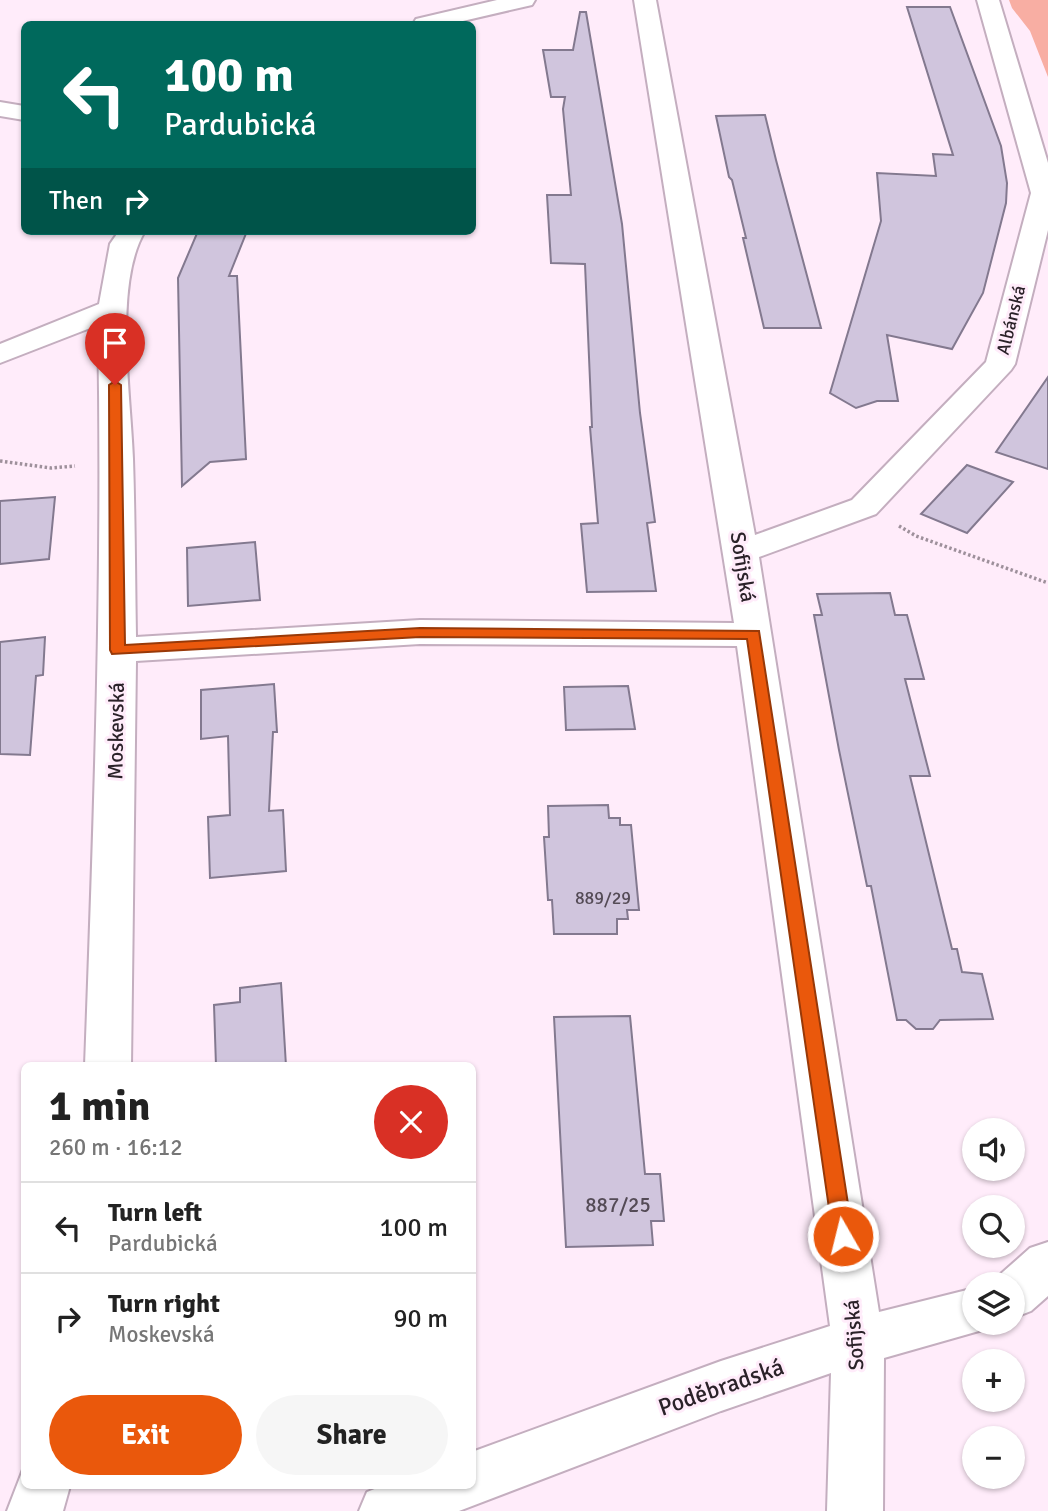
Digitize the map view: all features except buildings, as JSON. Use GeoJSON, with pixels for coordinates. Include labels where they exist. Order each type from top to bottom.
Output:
{"type":"FeatureCollection","features":[{"type":"Feature","properties":{"kind":"street"},"geometry":{"type":"LineString","coordinates":[[436,21],[524,0]]}},
{"type":"Feature","properties":{"kind":"street","name":"Sofijská"},"geometry":{"type":"LineString","coordinates":[[645,0],[741,552],[858,1340],[855,1511]]}},
{"type":"Feature","properties":{"kind":"street","name":"Albánská"},"geometry":{"type":"LineString","coordinates":[[741,552],[864,507],[1000,364],[1044,193],[988,0]]}},
{"type":"Feature","properties":{"kind":"street"},"geometry":{"type":"LineString","coordinates":[[0,109],[21,112]]}},
{"type":"Feature","properties":{"kind":"street","name":"Moskevská"},"geometry":{"type":"LineString","coordinates":[[108,1062],[118,650],[117,461],[112,309],[124,244],[130,235]]}},
{"type":"Feature","properties":{"kind":"street"},"geometry":{"type":"LineString","coordinates":[[0,354],[112,309]]}},
{"type":"Feature","properties":{"kind":"street"},"geometry":{"type":"LineString","coordinates":[[118,650],[420,632],[754,635]]}},
{"type":"Feature","properties":{"kind":"street"},"geometry":{"type":"LineString","coordinates":[[1025,1284],[1048,1264]]}},
{"type":"Feature","properties":{"kind":"street","name":"Poděbradská"},"geometry":{"type":"LineString","coordinates":[[476,1477],[689,1397],[858,1340],[897,1328],[962,1314]]}},
{"type":"Feature","properties":{"kind":"street"},"geometry":{"type":"LineString","coordinates":[[35,1511],[42,1489]]}},
{"type":"Feature","properties":{"kind":"street"},"geometry":{"type":"LineString","coordinates":[[387,1511],[446,1489]]}},
{"type":"Feature","properties":{"kind":"path"},"geometry":{"type":"LineString","coordinates":[[0,461],[51,468],[117,461]]}},
{"type":"Feature","properties":{"kind":"path"},"geometry":{"type":"LineString","coordinates":[[916,536],[1048,583]]}},
{"type":"Feature","properties":{"kind":"shaded area"},"geometry":{"type":"Polygon","coordinates":[[[1009,0],[1048,0],[1048,77],[1030,31],[1009,0]]]}},
{"type":"Feature","properties":{"kind":"route"},"geometry":{"type":"LineString","coordinates":[[115,385],[118,650],[420,632],[754,635],[843,1236]]}}]}
